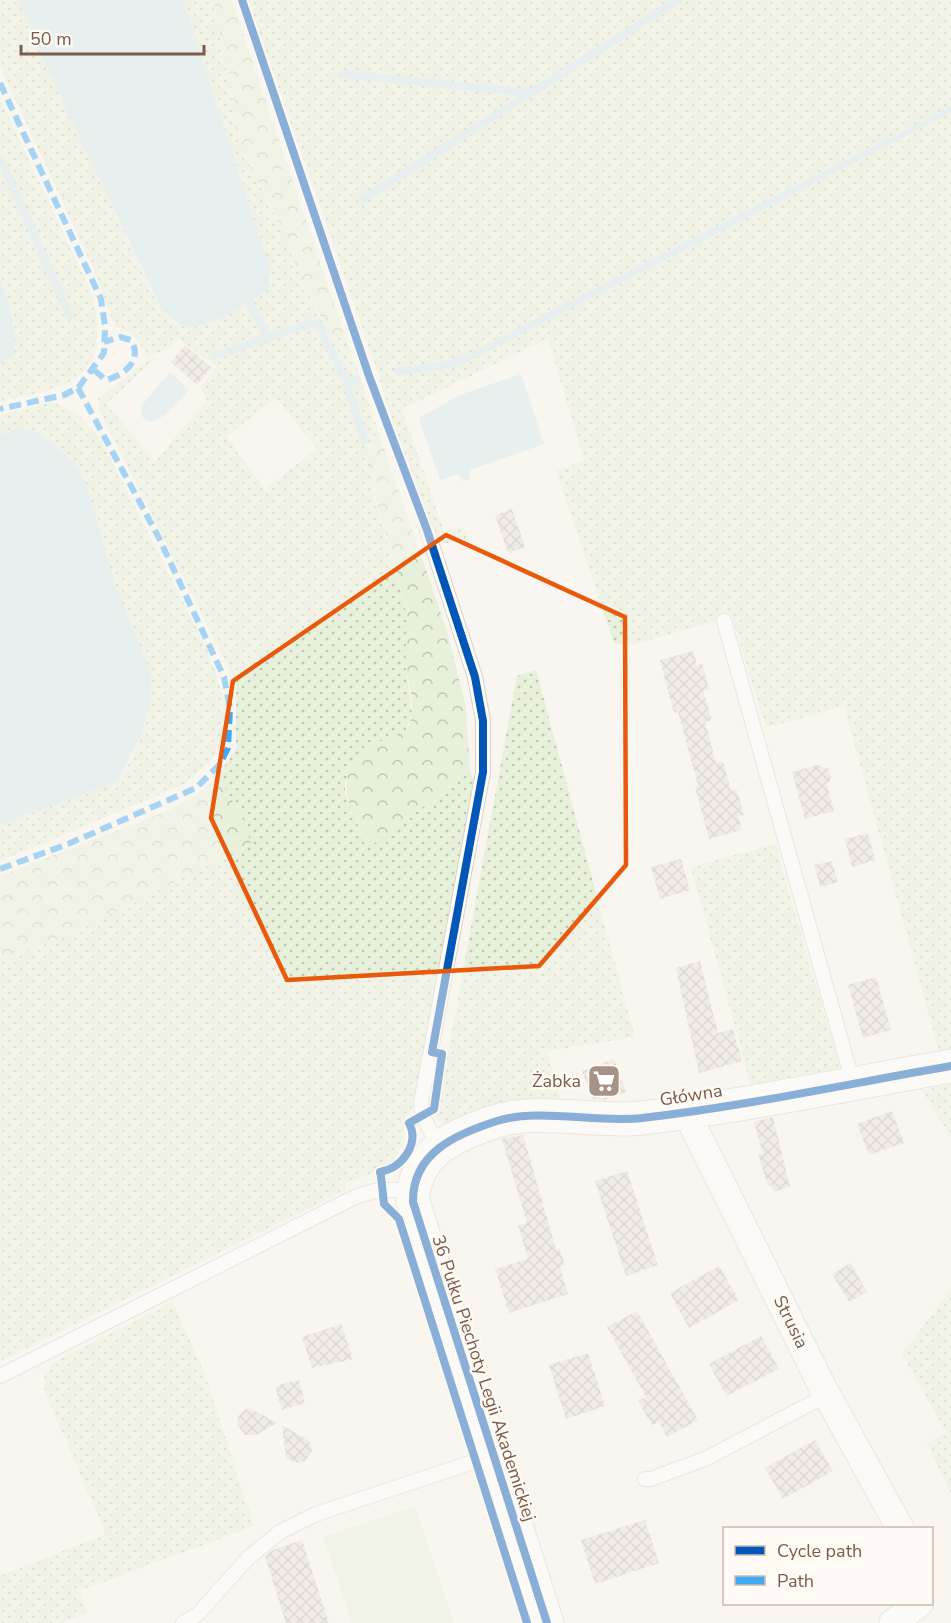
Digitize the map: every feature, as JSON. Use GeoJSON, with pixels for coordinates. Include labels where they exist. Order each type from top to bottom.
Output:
{"type":"FeatureCollection","features":[{"type":"Feature","properties":{"kind":"street","name":"Główna"},"geometry":{"type":"LineString","coordinates":[[439,1147],[469,1132],[507,1118],[635,1119],[690,1112],[951,1066]]}},
{"type":"Feature","properties":{"kind":"street","name":"Strusia"},"geometry":{"type":"LineString","coordinates":[[690,1112],[693,1126],[827,1395],[899,1527]]}},
{"type":"Feature","properties":{"kind":"street"},"geometry":{"type":"LineString","coordinates":[[413,1189],[424,1161],[439,1147]]}},
{"type":"Feature","properties":{"kind":"street","name":"36 Pułku Piechoty Legii Akademickiej"},"geometry":{"type":"LineString","coordinates":[[413,1189],[413,1202],[547,1623]]}},
{"type":"Feature","properties":{"kind":"street"},"geometry":{"type":"LineString","coordinates":[[893,1623],[918,1605]]}},
{"type":"Feature","properties":{"kind":"lane"},"geometry":{"type":"LineString","coordinates":[[426,530],[476,677],[483,721],[483,772],[421,1103],[422,1115],[439,1147]]}},
{"type":"Feature","properties":{"kind":"lane"},"geometry":{"type":"LineString","coordinates":[[724,621],[853,1083]]}},
{"type":"Feature","properties":{"kind":"lane"},"geometry":{"type":"LineString","coordinates":[[0,1376],[355,1197],[374,1191],[413,1189]]}},
{"type":"Feature","properties":{"kind":"lane"},"geometry":{"type":"LineString","coordinates":[[645,1479],[651,1479],[707,1458],[827,1395]]}},
{"type":"Feature","properties":{"kind":"lane"},"geometry":{"type":"LineString","coordinates":[[183,1623],[198,1614],[248,1558],[280,1532],[316,1514],[494,1455]]}},
{"type":"Feature","properties":{"kind":"highlighted area"},"geometry":{"type":"Polygon","coordinates":[[[446,535],[625,617],[626,865],[539,966],[287,980],[211,818],[233,681],[446,535]]]}},
{"type":"Feature","properties":{"kind":"green space"},"geometry":{"type":"Polygon","coordinates":[[[0,0],[18,0],[67,112],[158,303],[171,319],[182,326],[209,323],[244,304],[272,283],[271,271],[183,0],[213,0],[232,92],[235,128],[320,318],[331,335],[344,332],[379,433],[372,438],[373,493],[405,606],[408,628],[406,667],[412,714],[405,732],[393,740],[373,744],[351,767],[345,784],[345,793],[365,838],[373,844],[470,772],[475,783],[427,1049],[411,1113],[405,1114],[402,1145],[397,1155],[382,1168],[344,1184],[346,1190],[0,1361],[0,962],[79,930],[251,844],[242,818],[218,776],[236,749],[236,682],[100,412],[98,399],[136,369],[157,357],[106,404],[155,461],[207,400],[200,387],[216,367],[179,339],[167,351],[152,353],[146,358],[136,337],[115,327],[92,266],[0,66],[0,0]],[[276,398],[226,437],[265,489],[317,449],[276,398]]]}},
{"type":"Feature","properties":{"kind":"green space"},"geometry":{"type":"Polygon","coordinates":[[[213,0],[232,0],[344,332],[331,335],[325,326],[284,240],[271,205],[246,159],[235,128],[232,92],[213,0]]]}},
{"type":"Feature","properties":{"kind":"green space"},"geometry":{"type":"Polygon","coordinates":[[[248,0],[951,0],[951,106],[469,353],[441,362],[394,369],[397,376],[458,367],[951,113],[951,1050],[939,1052],[844,706],[766,728],[732,617],[630,645],[614,643],[556,471],[584,461],[548,339],[402,409],[444,532],[463,527],[469,540],[444,543],[436,537],[385,400],[378,373],[248,0]]]}},
{"type":"Feature","properties":{"kind":"green space"},"geometry":{"type":"Polygon","coordinates":[[[0,99],[90,289],[96,312],[97,337],[91,361],[85,371],[75,379],[49,390],[0,402],[0,364],[13,348],[15,337],[12,312],[0,279],[0,99]]]}},
{"type":"Feature","properties":{"kind":"green space"},"geometry":{"type":"Polygon","coordinates":[[[53,402],[79,415],[100,438],[208,651],[224,699],[228,731],[211,761],[185,784],[0,861],[0,825],[118,781],[140,738],[151,691],[115,585],[85,480],[10,430],[0,434],[0,415],[53,402]]]}},
{"type":"Feature","properties":{"kind":"green space"},"geometry":{"type":"Polygon","coordinates":[[[379,433],[447,631],[466,707],[470,772],[373,844],[359,827],[350,806],[347,789],[349,771],[357,755],[364,749],[402,734],[410,723],[412,714],[406,664],[405,606],[373,487],[367,446],[379,433]]]}},
{"type":"Feature","properties":{"kind":"green space"},"geometry":{"type":"Polygon","coordinates":[[[536,670],[635,1037],[547,1051],[563,1108],[445,1125],[436,1118],[517,676],[536,670]]]}},
{"type":"Feature","properties":{"kind":"green space"},"geometry":{"type":"Polygon","coordinates":[[[218,776],[242,818],[251,844],[79,930],[0,962],[0,876],[172,809],[199,794],[218,776]]]}},
{"type":"Feature","properties":{"kind":"green space"},"geometry":{"type":"Polygon","coordinates":[[[775,844],[841,1071],[751,1086],[691,867],[775,844]]]}},
{"type":"Feature","properties":{"kind":"green space"},"geometry":{"type":"Polygon","coordinates":[[[951,1084],[951,1138],[922,1090],[951,1084]]]}},
{"type":"Feature","properties":{"kind":"green space"},"geometry":{"type":"Polygon","coordinates":[[[951,1289],[951,1493],[927,1444],[946,1432],[902,1354],[951,1289]]]}},
{"type":"Feature","properties":{"kind":"green space"},"geometry":{"type":"Polygon","coordinates":[[[173,1302],[204,1372],[254,1526],[79,1591],[87,1613],[61,1623],[0,1623],[0,1576],[106,1534],[45,1392],[44,1378],[53,1362],[173,1302]]]}},
{"type":"Feature","properties":{"kind":"green space"},"geometry":{"type":"Polygon","coordinates":[[[415,1506],[454,1623],[352,1623],[323,1537],[415,1506]]]}},
{"type":"Feature","properties":{"kind":"water"},"geometry":{"type":"Polygon","coordinates":[[[18,0],[183,0],[271,271],[269,288],[220,319],[198,326],[182,325],[162,310],[67,112],[18,0]]]}},
{"type":"Feature","properties":{"kind":"water"},"geometry":{"type":"Polygon","coordinates":[[[951,106],[951,113],[458,367],[396,376],[394,368],[441,362],[469,353],[951,106]]]}},
{"type":"Feature","properties":{"kind":"water"},"geometry":{"type":"Polygon","coordinates":[[[0,279],[12,316],[15,345],[14,354],[0,364],[0,279]]]}},
{"type":"Feature","properties":{"kind":"water"},"geometry":{"type":"Polygon","coordinates":[[[170,372],[189,390],[165,415],[152,422],[146,421],[141,415],[141,406],[170,372]]]}},
{"type":"Feature","properties":{"kind":"water"},"geometry":{"type":"Polygon","coordinates":[[[521,374],[544,444],[469,470],[470,479],[462,481],[458,474],[440,480],[419,418],[460,395],[521,374]]]}},
{"type":"Feature","properties":{"kind":"water"},"geometry":{"type":"Polygon","coordinates":[[[21,428],[40,435],[58,447],[85,480],[115,585],[151,673],[150,704],[141,735],[118,781],[0,825],[0,434],[21,428]]]}},
{"type":"Feature","properties":{"kind":"building"},"geometry":{"type":"Polygon","coordinates":[[[185,345],[212,368],[197,385],[171,362],[185,345]]]}},
{"type":"Feature","properties":{"kind":"building"},"geometry":{"type":"Polygon","coordinates":[[[512,509],[525,547],[508,553],[495,515],[512,509]]]}},
{"type":"Feature","properties":{"kind":"building"},"geometry":{"type":"Polygon","coordinates":[[[693,651],[697,665],[702,664],[709,689],[703,691],[712,720],[705,722],[716,763],[723,761],[731,791],[737,790],[744,815],[738,816],[742,830],[709,839],[695,787],[698,785],[678,712],[674,713],[660,660],[693,651]]]}},
{"type":"Feature","properties":{"kind":"building"},"geometry":{"type":"Polygon","coordinates":[[[818,765],[829,769],[831,779],[827,785],[834,811],[805,819],[792,772],[818,765]]]}},
{"type":"Feature","properties":{"kind":"building"},"geometry":{"type":"Polygon","coordinates":[[[868,833],[875,860],[852,867],[845,839],[868,833]]]}},
{"type":"Feature","properties":{"kind":"building"},"geometry":{"type":"Polygon","coordinates":[[[681,859],[690,890],[660,899],[651,867],[681,859]]]}},
{"type":"Feature","properties":{"kind":"building"},"geometry":{"type":"Polygon","coordinates":[[[832,861],[838,882],[820,887],[814,865],[832,861]]]}},
{"type":"Feature","properties":{"kind":"building"},"geometry":{"type":"Polygon","coordinates":[[[700,961],[718,1033],[733,1029],[742,1061],[699,1073],[676,968],[700,961]]]}},
{"type":"Feature","properties":{"kind":"building"},"geometry":{"type":"Polygon","coordinates":[[[876,977],[891,1030],[863,1038],[848,985],[876,977]]]}},
{"type":"Feature","properties":{"kind":"building","name":"Żabka"},"geometry":{"type":"Polygon","coordinates":[[[614,1059],[626,1092],[604,1100],[593,1099],[582,1071],[614,1059]]]}},
{"type":"Feature","properties":{"kind":"building"},"geometry":{"type":"Polygon","coordinates":[[[892,1111],[904,1143],[869,1155],[857,1124],[892,1111]]]}},
{"type":"Feature","properties":{"kind":"building"},"geometry":{"type":"Polygon","coordinates":[[[773,1117],[790,1187],[773,1192],[772,1185],[768,1186],[758,1155],[763,1154],[754,1122],[773,1117]]]}},
{"type":"Feature","properties":{"kind":"building"},"geometry":{"type":"Polygon","coordinates":[[[523,1135],[556,1249],[559,1248],[565,1265],[560,1267],[568,1294],[509,1313],[495,1269],[528,1259],[518,1225],[527,1223],[502,1139],[523,1135]]]}},
{"type":"Feature","properties":{"kind":"building"},"geometry":{"type":"Polygon","coordinates":[[[627,1171],[658,1265],[626,1276],[595,1181],[627,1171]]]}},
{"type":"Feature","properties":{"kind":"building"},"geometry":{"type":"Polygon","coordinates":[[[851,1263],[867,1292],[849,1302],[832,1274],[851,1263]]]}},
{"type":"Feature","properties":{"kind":"building"},"geometry":{"type":"Polygon","coordinates":[[[719,1266],[739,1300],[689,1328],[670,1293],[719,1266]]]}},
{"type":"Feature","properties":{"kind":"building"},"geometry":{"type":"Polygon","coordinates":[[[637,1311],[698,1420],[667,1437],[659,1422],[652,1425],[638,1401],[646,1397],[607,1327],[637,1311]]]}},
{"type":"Feature","properties":{"kind":"building"},"geometry":{"type":"Polygon","coordinates":[[[341,1324],[353,1359],[312,1368],[302,1337],[341,1324]]]}},
{"type":"Feature","properties":{"kind":"building"},"geometry":{"type":"Polygon","coordinates":[[[761,1336],[779,1369],[726,1396],[709,1364],[761,1336]]]}},
{"type":"Feature","properties":{"kind":"building"},"geometry":{"type":"Polygon","coordinates":[[[588,1353],[605,1406],[566,1419],[549,1365],[588,1353]]]}},
{"type":"Feature","properties":{"kind":"building"},"geometry":{"type":"Polygon","coordinates":[[[299,1380],[305,1403],[282,1410],[275,1386],[299,1380]]]}},
{"type":"Feature","properties":{"kind":"building"},"geometry":{"type":"Polygon","coordinates":[[[250,1408],[277,1423],[256,1435],[245,1435],[237,1424],[238,1417],[244,1410],[250,1408]]]}},
{"type":"Feature","properties":{"kind":"building"},"geometry":{"type":"Polygon","coordinates":[[[282,1425],[309,1441],[312,1451],[305,1461],[297,1463],[286,1458],[282,1425]]]}},
{"type":"Feature","properties":{"kind":"building"},"geometry":{"type":"Polygon","coordinates":[[[815,1440],[833,1471],[783,1499],[765,1468],[815,1440]]]}},
{"type":"Feature","properties":{"kind":"building"},"geometry":{"type":"Polygon","coordinates":[[[645,1520],[659,1563],[595,1584],[581,1540],[645,1520]]]}},
{"type":"Feature","properties":{"kind":"building"},"geometry":{"type":"Polygon","coordinates":[[[302,1540],[329,1623],[286,1623],[265,1556],[273,1550],[302,1540]]]}},
{"type":"Feature","properties":{"kind":"waterway"},"geometry":{"type":"LineString","coordinates":[[363,199],[678,0]]}},
{"type":"Feature","properties":{"kind":"waterway"},"geometry":{"type":"LineString","coordinates":[[343,74],[530,93]]}},
{"type":"Feature","properties":{"kind":"waterway"},"geometry":{"type":"LineString","coordinates":[[0,159],[70,316]]}},
{"type":"Feature","properties":{"kind":"waterway"},"geometry":{"type":"LineString","coordinates":[[249,302],[264,328],[266,340]]}},
{"type":"Feature","properties":{"kind":"waterway"},"geometry":{"type":"LineString","coordinates":[[215,356],[310,324],[318,324],[346,381],[364,440]]}},
{"type":"Feature","properties":{"kind":"waterway"},"geometry":{"type":"LineString","coordinates":[[346,381],[357,379]]}},
{"type":"Feature","properties":{"kind":"marked path"},"geometry":{"type":"LineString","coordinates":[[0,83],[101,299],[105,326],[104,353],[78,388],[64,395],[0,409]]}},
{"type":"Feature","properties":{"kind":"marked path"},"geometry":{"type":"LineString","coordinates":[[94,370],[106,380],[120,374],[130,366],[133,360],[135,354],[131,340],[120,337],[104,342]]}},
{"type":"Feature","properties":{"kind":"marked path"},"geometry":{"type":"LineString","coordinates":[[0,869],[68,844],[196,788],[220,764],[228,748],[230,709],[224,677],[158,536],[78,388]]}},
{"type":"Feature","properties":{"kind":"cycle path"},"geometry":{"type":"LineString","coordinates":[[242,0],[369,376],[427,530],[475,677],[483,721],[483,772],[432,1052],[442,1054],[434,1109],[409,1123],[412,1139],[407,1154],[395,1166],[380,1172],[384,1204],[399,1219],[527,1623]]}},
{"type":"Feature","properties":{"kind":"cycle path"},"geometry":{"type":"LineString","coordinates":[[547,1623],[413,1202],[420,1170],[428,1158],[452,1139],[466,1132],[513,1117],[642,1118],[758,1101],[951,1066]]}},
{"type":"Feature","properties":{"kind":"place","name":"Żabka"},"geometry":{"type":"Point","coordinates":[604,1081]}}]}
